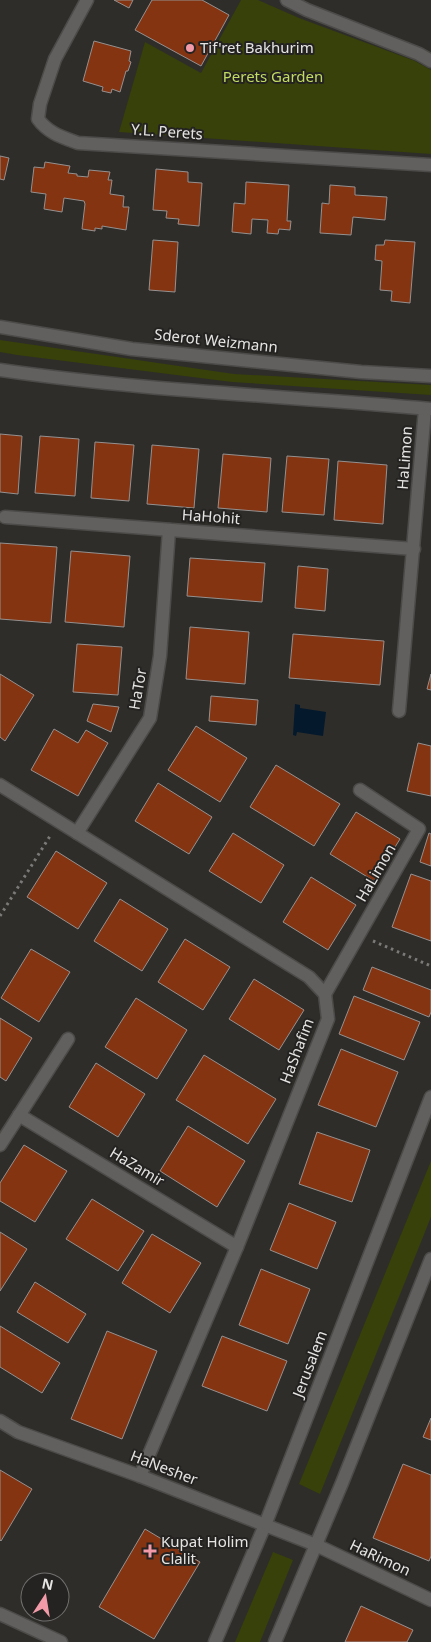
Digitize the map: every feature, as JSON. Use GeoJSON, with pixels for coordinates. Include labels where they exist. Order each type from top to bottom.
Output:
{"type":"FeatureCollection","features":[{"type":"Feature","properties":{"kind":"street","name":"Y.L. Perets"},"geometry":{"type":"LineString","coordinates":[[87,0],[55,59],[40,104],[38,119],[45,128],[59,136],[78,143],[431,166]]}},
{"type":"Feature","properties":{"kind":"street"},"geometry":{"type":"LineString","coordinates":[[287,0],[307,10],[419,54],[431,61]]}},
{"type":"Feature","properties":{"kind":"street","name":"Sderot Weizmann"},"geometry":{"type":"LineString","coordinates":[[0,327],[132,349],[361,372],[431,376]]}},
{"type":"Feature","properties":{"kind":"street"},"geometry":{"type":"LineString","coordinates":[[0,370],[157,387],[428,409]]}},
{"type":"Feature","properties":{"kind":"street","name":"HaLimon"},"geometry":{"type":"LineString","coordinates":[[400,711],[428,409]]}},
{"type":"Feature","properties":{"kind":"street","name":"HaLimon"},"geometry":{"type":"LineString","coordinates":[[418,510],[431,513]]}},
{"type":"Feature","properties":{"kind":"street","name":"HaHohit"},"geometry":{"type":"LineString","coordinates":[[6,517],[414,549]]}},
{"type":"Feature","properties":{"kind":"street","name":"HaTor"},"geometry":{"type":"LineString","coordinates":[[77,833],[150,718],[160,656],[169,530]]}},
{"type":"Feature","properties":{"kind":"street"},"geometry":{"type":"LineString","coordinates":[[0,785],[309,977],[326,994]]}},
{"type":"Feature","properties":{"kind":"street","name":"HaLimon"},"geometry":{"type":"LineString","coordinates":[[326,994],[419,829],[360,790]]}},
{"type":"Feature","properties":{"kind":"street","name":"HaShafim"},"geometry":{"type":"LineString","coordinates":[[140,1476],[237,1247],[328,1019],[326,994]]}},
{"type":"Feature","properties":{"kind":"street"},"geometry":{"type":"LineString","coordinates":[[0,1145],[68,1039]]}},
{"type":"Feature","properties":{"kind":"street","name":"Jerusalem"},"geometry":{"type":"LineString","coordinates":[[215,1642],[265,1525],[431,1097]]}},
{"type":"Feature","properties":{"kind":"street","name":"HaZamir"},"geometry":{"type":"LineString","coordinates":[[19,1115],[237,1247]]}},
{"type":"Feature","properties":{"kind":"street"},"geometry":{"type":"LineString","coordinates":[[275,1642],[431,1259]]}},
{"type":"Feature","properties":{"kind":"street","name":"HaNesher"},"geometry":{"type":"LineString","coordinates":[[0,1421],[18,1432],[140,1476],[316,1545]]}},
{"type":"Feature","properties":{"kind":"street","name":"HaRimon"},"geometry":{"type":"LineString","coordinates":[[316,1545],[431,1600]]}},
{"type":"Feature","properties":{"kind":"street"},"geometry":{"type":"LineString","coordinates":[[0,1614],[61,1642]]}},
{"type":"Feature","properties":{"kind":"path"},"geometry":{"type":"LineString","coordinates":[[0,916],[59,822]]}},
{"type":"Feature","properties":{"kind":"path"},"geometry":{"type":"LineString","coordinates":[[359,935],[431,966]]}},
{"type":"Feature","properties":{"kind":"green space","name":"Perets Garden"},"geometry":{"type":"Polygon","coordinates":[[[241,0],[258,0],[299,18],[415,61],[431,70],[431,154],[119,132],[145,42],[201,73],[241,0]]]}},
{"type":"Feature","properties":{"kind":"green space"},"geometry":{"type":"Polygon","coordinates":[[[0,340],[234,374],[431,385],[431,395],[232,382],[17,355],[0,352],[0,340]]]}},
{"type":"Feature","properties":{"kind":"green space"},"geometry":{"type":"Polygon","coordinates":[[[431,1161],[431,1217],[320,1494],[299,1484],[431,1161]]]}},
{"type":"Feature","properties":{"kind":"green space"},"geometry":{"type":"Polygon","coordinates":[[[273,1552],[293,1560],[260,1642],[235,1642],[273,1552]]]}},
{"type":"Feature","properties":{"kind":"water"},"geometry":{"type":"Polygon","coordinates":[[[295,704],[300,705],[300,708],[326,712],[323,736],[297,732],[296,736],[293,735],[295,704]]]}},
{"type":"Feature","properties":{"kind":"building"},"geometry":{"type":"Polygon","coordinates":[[[114,0],[133,0],[129,8],[114,0]]]}},
{"type":"Feature","properties":{"kind":"building","name":"Tif'ret Bakhurim"},"geometry":{"type":"Polygon","coordinates":[[[152,0],[202,0],[229,15],[201,66],[135,30],[152,0]]]}},
{"type":"Feature","properties":{"kind":"building"},"geometry":{"type":"Polygon","coordinates":[[[94,41],[131,51],[129,61],[131,62],[128,71],[126,71],[120,92],[112,89],[111,93],[102,91],[103,87],[83,81],[94,41]]]}},
{"type":"Feature","properties":{"kind":"building"},"geometry":{"type":"Polygon","coordinates":[[[0,156],[9,158],[4,180],[0,179],[0,156]]]}},
{"type":"Feature","properties":{"kind":"building"},"geometry":{"type":"Polygon","coordinates":[[[45,162],[70,166],[68,173],[77,174],[77,176],[88,177],[89,170],[110,172],[108,180],[112,180],[110,194],[124,196],[123,207],[129,207],[126,230],[102,226],[102,229],[95,228],[95,231],[82,229],[84,201],[64,198],[62,212],[44,209],[46,194],[31,192],[34,167],[44,168],[45,162]]]}},
{"type":"Feature","properties":{"kind":"building"},"geometry":{"type":"Polygon","coordinates":[[[156,169],[188,172],[188,182],[202,183],[199,226],[178,224],[179,219],[166,218],[167,211],[153,210],[156,169]]]}},
{"type":"Feature","properties":{"kind":"building"},"geometry":{"type":"Polygon","coordinates":[[[246,182],[289,185],[287,221],[291,221],[290,230],[279,229],[278,234],[267,233],[268,220],[252,219],[251,234],[232,232],[234,203],[245,204],[246,182]]]}},
{"type":"Feature","properties":{"kind":"building"},"geometry":{"type":"Polygon","coordinates":[[[330,185],[355,187],[355,195],[387,197],[385,220],[353,217],[351,235],[320,233],[322,203],[329,204],[330,185]]]}},
{"type":"Feature","properties":{"kind":"building"},"geometry":{"type":"Polygon","coordinates":[[[153,240],[178,242],[175,292],[149,290],[153,240]]]}},
{"type":"Feature","properties":{"kind":"building"},"geometry":{"type":"Polygon","coordinates":[[[385,240],[415,242],[410,303],[391,301],[392,291],[380,290],[382,261],[375,260],[376,245],[384,245],[385,240]]]}},
{"type":"Feature","properties":{"kind":"building"},"geometry":{"type":"Polygon","coordinates":[[[0,434],[22,436],[18,494],[0,492],[0,434]]]}},
{"type":"Feature","properties":{"kind":"building"},"geometry":{"type":"Polygon","coordinates":[[[40,436],[79,439],[75,496],[35,493],[40,436]]]}},
{"type":"Feature","properties":{"kind":"building"},"geometry":{"type":"Polygon","coordinates":[[[95,442],[134,445],[129,501],[91,498],[95,442]]]}},
{"type":"Feature","properties":{"kind":"building"},"geometry":{"type":"Polygon","coordinates":[[[152,445],[199,449],[194,508],[147,504],[152,445]]]}},
{"type":"Feature","properties":{"kind":"building"},"geometry":{"type":"Polygon","coordinates":[[[223,454],[271,458],[267,512],[218,508],[223,454]]]}},
{"type":"Feature","properties":{"kind":"building"},"geometry":{"type":"Polygon","coordinates":[[[287,456],[329,459],[324,515],[282,512],[287,456]]]}},
{"type":"Feature","properties":{"kind":"building"},"geometry":{"type":"Polygon","coordinates":[[[338,461],[387,465],[383,524],[334,520],[338,461]]]}},
{"type":"Feature","properties":{"kind":"building"},"geometry":{"type":"Polygon","coordinates":[[[0,543],[57,547],[51,623],[0,619],[0,543]]]}},
{"type":"Feature","properties":{"kind":"building"},"geometry":{"type":"Polygon","coordinates":[[[71,551],[130,556],[124,627],[65,622],[71,551]]]}},
{"type":"Feature","properties":{"kind":"building"},"geometry":{"type":"Polygon","coordinates":[[[190,558],[265,563],[262,602],[187,596],[190,558]]]}},
{"type":"Feature","properties":{"kind":"building"},"geometry":{"type":"Polygon","coordinates":[[[298,566],[328,569],[325,611],[295,608],[298,566]]]}},
{"type":"Feature","properties":{"kind":"building"},"geometry":{"type":"Polygon","coordinates":[[[190,627],[249,632],[245,684],[186,679],[190,627]]]}},
{"type":"Feature","properties":{"kind":"building"},"geometry":{"type":"Polygon","coordinates":[[[293,634],[384,641],[380,685],[289,678],[293,634]]]}},
{"type":"Feature","properties":{"kind":"building"},"geometry":{"type":"Polygon","coordinates":[[[77,644],[122,647],[118,695],[73,692],[77,644]]]}},
{"type":"Feature","properties":{"kind":"building"},"geometry":{"type":"Polygon","coordinates":[[[0,674],[34,695],[5,741],[0,737],[0,674]]]}},
{"type":"Feature","properties":{"kind":"building"},"geometry":{"type":"Polygon","coordinates":[[[431,674],[431,690],[427,689],[431,674]]]}},
{"type":"Feature","properties":{"kind":"building"},"geometry":{"type":"Polygon","coordinates":[[[211,696],[258,700],[256,725],[209,721],[211,696]]]}},
{"type":"Feature","properties":{"kind":"building"},"geometry":{"type":"Polygon","coordinates":[[[93,704],[119,707],[111,732],[87,721],[93,704]]]}},
{"type":"Feature","properties":{"kind":"building"},"geometry":{"type":"Polygon","coordinates":[[[196,726],[247,758],[220,802],[168,770],[196,726]]]}},
{"type":"Feature","properties":{"kind":"building"},"geometry":{"type":"Polygon","coordinates":[[[54,729],[78,743],[86,730],[108,743],[78,796],[31,770],[54,729]]]}},
{"type":"Feature","properties":{"kind":"building"},"geometry":{"type":"Polygon","coordinates":[[[418,743],[431,746],[431,796],[407,791],[418,743]]]}},
{"type":"Feature","properties":{"kind":"building"},"geometry":{"type":"Polygon","coordinates":[[[276,765],[340,804],[314,846],[250,807],[276,765]]]}},
{"type":"Feature","properties":{"kind":"building"},"geometry":{"type":"Polygon","coordinates":[[[158,783],[212,817],[189,854],[135,821],[158,783]]]}},
{"type":"Feature","properties":{"kind":"building"},"geometry":{"type":"Polygon","coordinates":[[[356,812],[400,839],[374,881],[330,854],[356,812]]]}},
{"type":"Feature","properties":{"kind":"building"},"geometry":{"type":"Polygon","coordinates":[[[233,833],[284,865],[261,903],[209,871],[233,833]]]}},
{"type":"Feature","properties":{"kind":"building"},"geometry":{"type":"Polygon","coordinates":[[[429,833],[431,834],[431,866],[420,862],[429,833]]]}},
{"type":"Feature","properties":{"kind":"building"},"geometry":{"type":"Polygon","coordinates":[[[56,851],[107,883],[78,929],[27,897],[56,851]]]}},
{"type":"Feature","properties":{"kind":"building"},"geometry":{"type":"Polygon","coordinates":[[[411,874],[431,881],[431,941],[392,927],[411,874]]]}},
{"type":"Feature","properties":{"kind":"building"},"geometry":{"type":"Polygon","coordinates":[[[311,877],[356,905],[328,950],[283,922],[311,877]]]}},
{"type":"Feature","properties":{"kind":"building"},"geometry":{"type":"Polygon","coordinates":[[[120,899],[168,929],[142,971],[94,941],[120,899]]]}},
{"type":"Feature","properties":{"kind":"building"},"geometry":{"type":"Polygon","coordinates":[[[185,939],[230,967],[203,1010],[158,982],[185,939]]]}},
{"type":"Feature","properties":{"kind":"building"},"geometry":{"type":"Polygon","coordinates":[[[31,949],[70,972],[39,1022],[1,998],[31,949]]]}},
{"type":"Feature","properties":{"kind":"building"},"geometry":{"type":"Polygon","coordinates":[[[372,967],[431,990],[431,1012],[429,1017],[363,990],[372,967]]]}},
{"type":"Feature","properties":{"kind":"building"},"geometry":{"type":"Polygon","coordinates":[[[254,979],[304,1010],[279,1050],[229,1019],[254,979]]]}},
{"type":"Feature","properties":{"kind":"building"},"geometry":{"type":"Polygon","coordinates":[[[354,996],[420,1022],[404,1060],[339,1034],[354,996]]]}},
{"type":"Feature","properties":{"kind":"building"},"geometry":{"type":"Polygon","coordinates":[[[136,998],[187,1030],[157,1079],[105,1047],[136,998]]]}},
{"type":"Feature","properties":{"kind":"building"},"geometry":{"type":"Polygon","coordinates":[[[0,1018],[32,1038],[6,1081],[0,1077],[0,1018]]]}},
{"type":"Feature","properties":{"kind":"building"},"geometry":{"type":"Polygon","coordinates":[[[341,1049],[398,1072],[376,1127],[318,1105],[341,1049]]]}},
{"type":"Feature","properties":{"kind":"building"},"geometry":{"type":"Polygon","coordinates":[[[204,1055],[276,1099],[248,1144],[176,1100],[204,1055]]]}},
{"type":"Feature","properties":{"kind":"building"},"geometry":{"type":"Polygon","coordinates":[[[96,1063],[145,1094],[118,1137],[69,1107],[96,1063]]]}},
{"type":"Feature","properties":{"kind":"building"},"geometry":{"type":"Polygon","coordinates":[[[188,1126],[245,1161],[217,1207],[160,1171],[188,1126]]]}},
{"type":"Feature","properties":{"kind":"building"},"geometry":{"type":"Polygon","coordinates":[[[317,1132],[370,1150],[352,1202],[299,1184],[317,1132]]]}},
{"type":"Feature","properties":{"kind":"building"},"geometry":{"type":"Polygon","coordinates":[[[24,1145],[67,1171],[35,1222],[0,1201],[0,1183],[24,1145]]]}},
{"type":"Feature","properties":{"kind":"building"},"geometry":{"type":"Polygon","coordinates":[[[92,1199],[144,1231],[118,1271],[66,1239],[92,1199]]]}},
{"type":"Feature","properties":{"kind":"building"},"geometry":{"type":"Polygon","coordinates":[[[289,1203],[336,1222],[317,1269],[270,1250],[289,1203]]]}},
{"type":"Feature","properties":{"kind":"building"},"geometry":{"type":"Polygon","coordinates":[[[0,1232],[27,1249],[0,1291],[0,1232]]]}},
{"type":"Feature","properties":{"kind":"building"},"geometry":{"type":"Polygon","coordinates":[[[152,1234],[201,1263],[170,1313],[122,1283],[152,1234]]]}},
{"type":"Feature","properties":{"kind":"building"},"geometry":{"type":"Polygon","coordinates":[[[261,1269],[310,1289],[288,1344],[239,1325],[261,1269]]]}},
{"type":"Feature","properties":{"kind":"building"},"geometry":{"type":"Polygon","coordinates":[[[35,1282],[86,1314],[68,1343],[17,1312],[35,1282]]]}},
{"type":"Feature","properties":{"kind":"building"},"geometry":{"type":"Polygon","coordinates":[[[0,1326],[60,1363],[42,1393],[0,1367],[0,1326]]]}},
{"type":"Feature","properties":{"kind":"building"},"geometry":{"type":"Polygon","coordinates":[[[107,1331],[157,1351],[122,1439],[71,1419],[107,1331]]]}},
{"type":"Feature","properties":{"kind":"building"},"geometry":{"type":"Polygon","coordinates":[[[222,1336],[287,1361],[267,1411],[202,1386],[222,1336]]]}},
{"type":"Feature","properties":{"kind":"building"},"geometry":{"type":"Polygon","coordinates":[[[431,1418],[431,1440],[423,1437],[431,1418]]]}},
{"type":"Feature","properties":{"kind":"building"},"geometry":{"type":"Polygon","coordinates":[[[403,1464],[431,1475],[431,1556],[429,1561],[373,1538],[403,1464]]]}},
{"type":"Feature","properties":{"kind":"building"},"geometry":{"type":"Polygon","coordinates":[[[0,1470],[32,1489],[1,1541],[0,1540],[0,1470]]]}},
{"type":"Feature","properties":{"kind":"building"},"geometry":{"type":"Polygon","coordinates":[[[145,1529],[200,1562],[154,1639],[99,1607],[145,1529]]]}},
{"type":"Feature","properties":{"kind":"building"},"geometry":{"type":"Polygon","coordinates":[[[361,1606],[413,1630],[407,1642],[345,1642],[361,1606]]]}},
{"type":"Feature","properties":{"kind":"place","name":"Tif'ret Bakhurim"},"geometry":{"type":"Point","coordinates":[190,48]}},
{"type":"Feature","properties":{"kind":"place","name":"Kupat Holim Clalit"},"geometry":{"type":"Point","coordinates":[150,1551]}}]}
